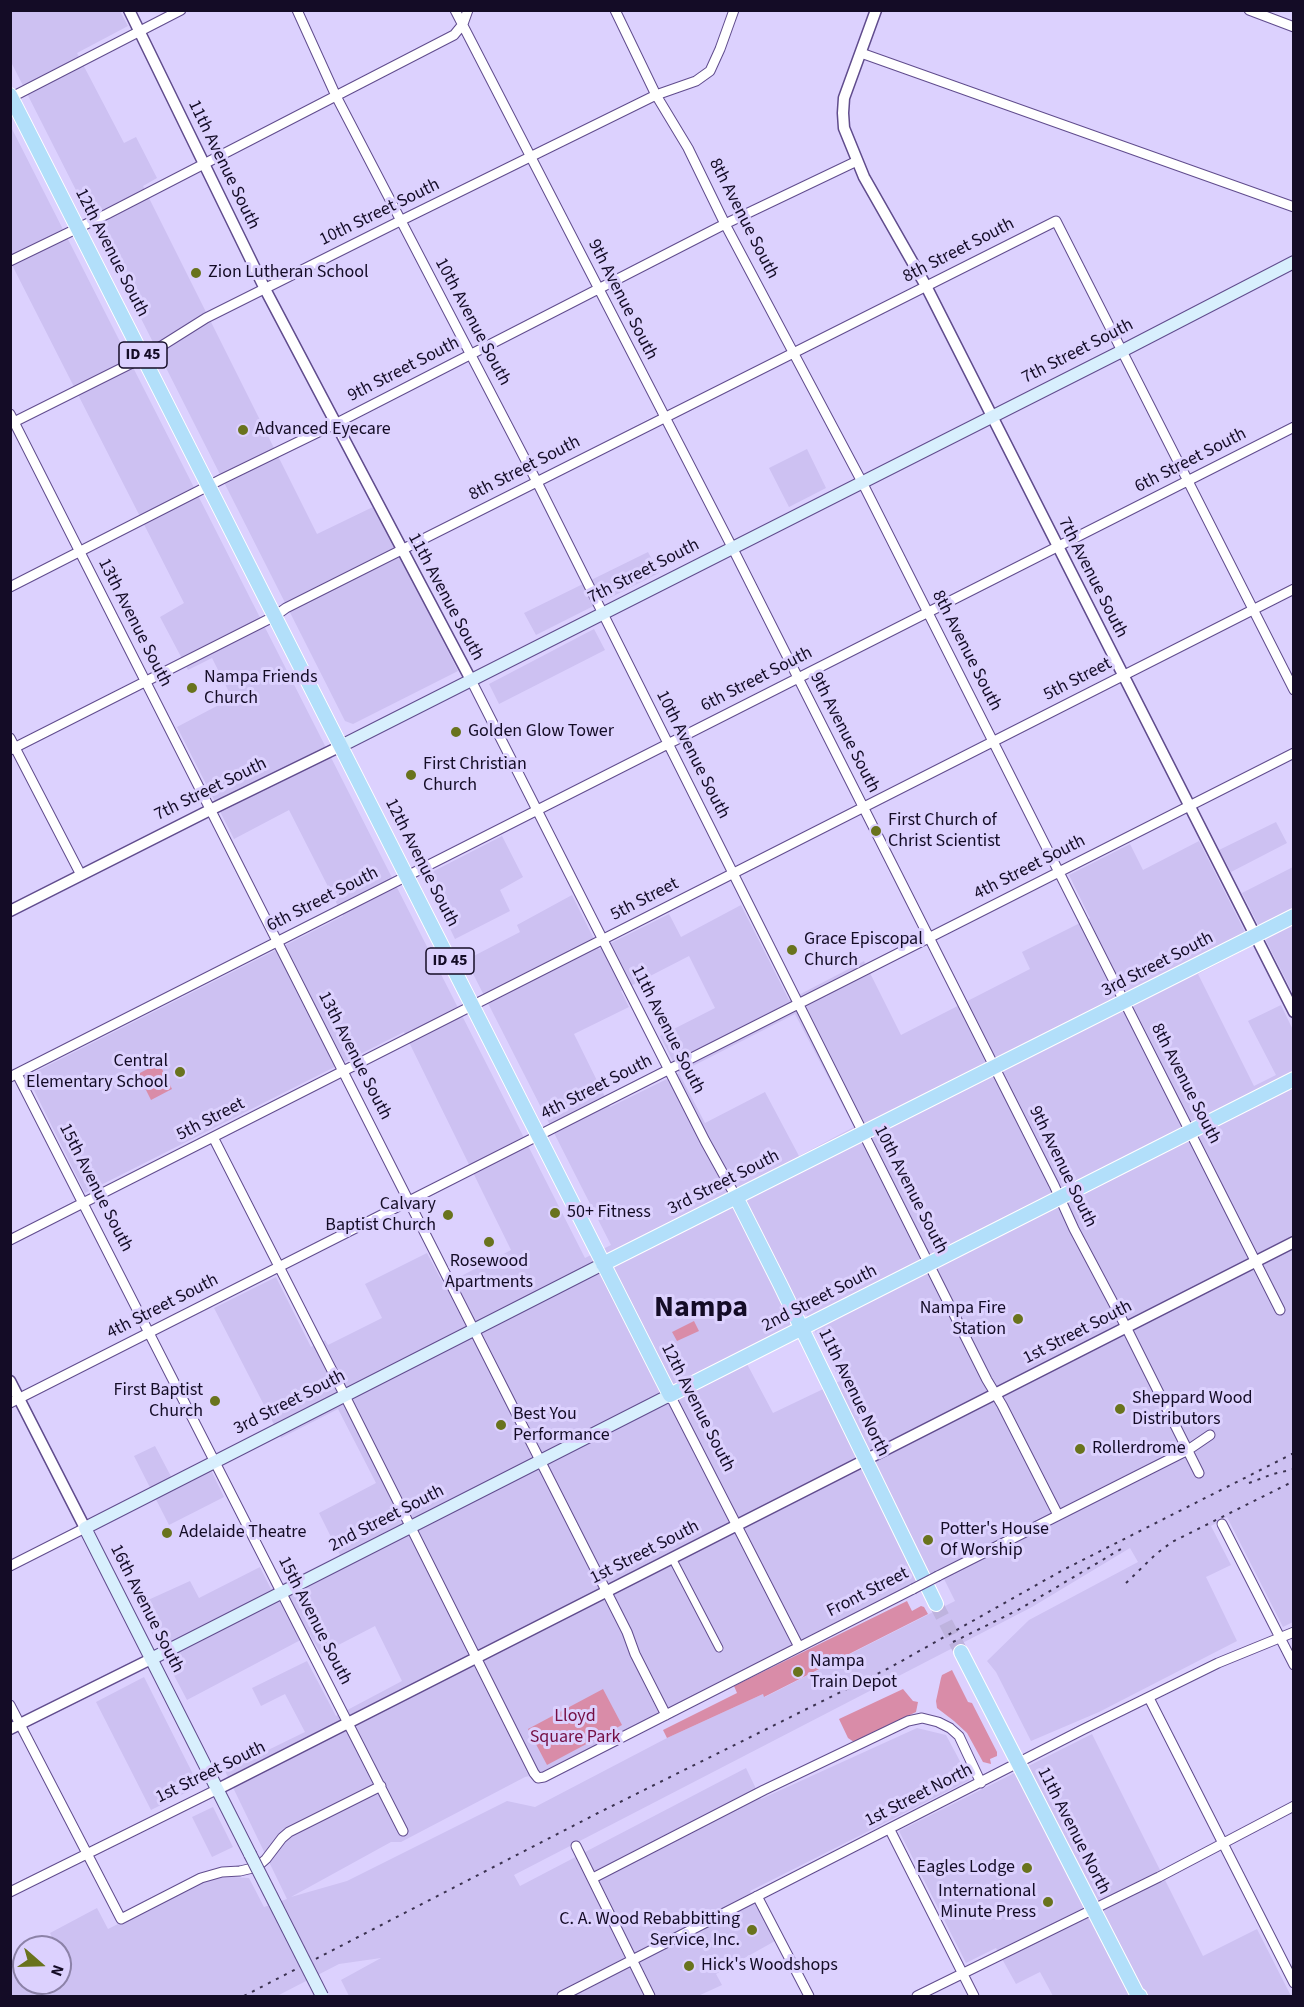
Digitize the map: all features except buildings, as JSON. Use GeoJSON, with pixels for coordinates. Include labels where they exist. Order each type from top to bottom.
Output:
{"type":"FeatureCollection","features":[{"type":"Feature","properties":{"kind":"main road","name":"12th Avenue South"},"geometry":{"type":"LineString","coordinates":[[11,97],[670,1395]]}},
{"type":"Feature","properties":{"kind":"main road","name":"7th Street South"},"geometry":{"type":"LineString","coordinates":[[341,746],[1122,351],[1293,262]]}},
{"type":"Feature","properties":{"kind":"main road","name":"3rd Street South"},"geometry":{"type":"LineString","coordinates":[[85,1528],[1293,916]]}},
{"type":"Feature","properties":{"kind":"main road","name":"2nd Street South"},"geometry":{"type":"LineString","coordinates":[[152,1659],[1293,1079]]}},
{"type":"Feature","properties":{"kind":"main road","name":"11th Avenue North"},"geometry":{"type":"LineString","coordinates":[[736,1197],[936,1604]]}},
{"type":"Feature","properties":{"kind":"main road","name":"16th Avenue South"},"geometry":{"type":"LineString","coordinates":[[85,1528],[322,1996]]}},
{"type":"Feature","properties":{"kind":"main road","name":"11th Avenue North"},"geometry":{"type":"LineString","coordinates":[[961,1652],[1138,1996]]}},
{"type":"Feature","properties":{"kind":"street","name":"11th Avenue South"},"geometry":{"type":"LineString","coordinates":[[129,10],[264,289],[471,680],[705,1142],[736,1197]]}},
{"type":"Feature","properties":{"kind":"street"},"geometry":{"type":"LineString","coordinates":[[11,97],[181,10]]}},
{"type":"Feature","properties":{"kind":"street","name":"10th Avenue South"},"geometry":{"type":"LineString","coordinates":[[297,10],[336,96],[399,221],[537,482],[929,1264],[1058,1515]]}},
{"type":"Feature","properties":{"kind":"street","name":"9th Avenue South"},"geometry":{"type":"LineString","coordinates":[[455,10],[663,418],[732,547],[1199,1473]]}},
{"type":"Feature","properties":{"kind":"street"},"geometry":{"type":"LineString","coordinates":[[10,261],[107,214],[454,34],[463,24],[468,10]]}},
{"type":"Feature","properties":{"kind":"street","name":"8th Avenue South"},"geometry":{"type":"LineString","coordinates":[[615,10],[657,95],[688,148],[862,482],[1280,1310]]}},
{"type":"Feature","properties":{"kind":"street","name":"10th Street South"},"geometry":{"type":"LineString","coordinates":[[12,420],[144,357],[206,318],[399,221],[657,95],[696,81],[710,71],[734,10]]}},
{"type":"Feature","properties":{"kind":"street"},"geometry":{"type":"LineString","coordinates":[[876,10],[861,53],[1293,207]]}},
{"type":"Feature","properties":{"kind":"street"},"geometry":{"type":"LineString","coordinates":[[1249,10],[1293,27]]}},
{"type":"Feature","properties":{"kind":"street","name":"7th Avenue South"},"geometry":{"type":"LineString","coordinates":[[861,53],[844,98],[843,113],[844,128],[864,177],[926,286],[1293,1012]]}},
{"type":"Feature","properties":{"kind":"street","name":"9th Street South"},"geometry":{"type":"LineString","coordinates":[[10,587],[726,224],[857,161]]}},
{"type":"Feature","properties":{"kind":"street","name":"8th Street South"},"geometry":{"type":"LineString","coordinates":[[13,749],[275,616],[286,608],[1056,221],[1122,351]]}},
{"type":"Feature","properties":{"kind":"street"},"geometry":{"type":"LineString","coordinates":[[1122,351],[1293,690]]}},
{"type":"Feature","properties":{"kind":"street","name":"13th Avenue South"},"geometry":{"type":"LineString","coordinates":[[12,420],[607,1591],[666,1715]]}},
{"type":"Feature","properties":{"kind":"street","name":"6th Street South"},"geometry":{"type":"LineString","coordinates":[[14,1075],[1293,427]]}},
{"type":"Feature","properties":{"kind":"street","name":"5th Street"},"geometry":{"type":"LineString","coordinates":[[10,1240],[1293,589]]}},
{"type":"Feature","properties":{"kind":"street"},"geometry":{"type":"LineString","coordinates":[[10,738],[13,749],[81,875]]}},
{"type":"Feature","properties":{"kind":"street","name":"7th Street South"},"geometry":{"type":"LineString","coordinates":[[10,911],[341,746]]}},
{"type":"Feature","properties":{"kind":"street","name":"4th Street South"},"geometry":{"type":"LineString","coordinates":[[15,1401],[1293,753]]}},
{"type":"Feature","properties":{"kind":"street","name":"15th Avenue South"},"geometry":{"type":"LineString","coordinates":[[14,1075],[84,1203],[404,1831]]}},
{"type":"Feature","properties":{"kind":"street"},"geometry":{"type":"LineString","coordinates":[[213,1137],[477,1657]]}},
{"type":"Feature","properties":{"kind":"street","name":"1st Street South"},"geometry":{"type":"LineString","coordinates":[[10,1892],[218,1789],[1293,1242]]}},
{"type":"Feature","properties":{"kind":"street","name":"16th Avenue South"},"geometry":{"type":"LineString","coordinates":[[10,1381],[15,1401],[85,1528]]}},
{"type":"Feature","properties":{"kind":"street","name":"12th Avenue South"},"geometry":{"type":"LineString","coordinates":[[670,1395],[799,1647]]}},
{"type":"Feature","properties":{"kind":"street","name":"Front Street"},"geometry":{"type":"LineString","coordinates":[[477,1657],[534,1773],[538,1778],[544,1777],[1188,1450],[1210,1435]]}},
{"type":"Feature","properties":{"kind":"street"},"geometry":{"type":"LineString","coordinates":[[1222,1524],[1293,1665]]}},
{"type":"Feature","properties":{"kind":"street","name":"3rd Street South"},"geometry":{"type":"LineString","coordinates":[[10,1566],[85,1528]]}},
{"type":"Feature","properties":{"kind":"street"},"geometry":{"type":"LineString","coordinates":[[672,1558],[719,1648]]}},
{"type":"Feature","properties":{"kind":"street","name":"1st Street North"},"geometry":{"type":"LineString","coordinates":[[562,1996],[890,1830],[1018,1762],[1218,1663],[1293,1632]]}},
{"type":"Feature","properties":{"kind":"street","name":"2nd Street South"},"geometry":{"type":"LineString","coordinates":[[15,1727],[152,1659]]}},
{"type":"Feature","properties":{"kind":"street"},"geometry":{"type":"LineString","coordinates":[[1149,1698],[1293,1983]]}},
{"type":"Feature","properties":{"kind":"street"},"geometry":{"type":"LineString","coordinates":[[10,1705],[15,1727],[88,1854],[121,1919],[201,1878],[222,1872],[257,1867],[289,1832],[381,1786]]}},
{"type":"Feature","properties":{"kind":"street"},"geometry":{"type":"LineString","coordinates":[[593,1878],[764,1790],[908,1721],[922,1718],[950,1728],[959,1736],[981,1783]]}},
{"type":"Feature","properties":{"kind":"street"},"geometry":{"type":"LineString","coordinates":[[917,1996],[1159,1877],[1293,1806]]}},
{"type":"Feature","properties":{"kind":"street"},"geometry":{"type":"LineString","coordinates":[[890,1830],[974,1996]]}},
{"type":"Feature","properties":{"kind":"street"},"geometry":{"type":"LineString","coordinates":[[576,1846],[650,1996]]}},
{"type":"Feature","properties":{"kind":"street"},"geometry":{"type":"LineString","coordinates":[[757,1896],[809,1996]]}},
{"type":"Feature","properties":{"kind":"shaded area"},"geometry":{"type":"Polygon","coordinates":[[[11,11],[120,11],[128,26],[77,53],[124,143],[136,137],[157,178],[143,186],[317,534],[375,506],[458,671],[353,724],[345,721],[11,62],[11,11]]]}},
{"type":"Feature","properties":{"kind":"shaded area"},"geometry":{"type":"Polygon","coordinates":[[[10,125],[585,1258],[611,1245],[466,960],[520,932],[517,925],[572,895],[599,949],[669,914],[681,937],[741,905],[789,1000],[864,961],[901,1035],[1030,969],[1022,952],[1090,918],[1069,875],[1130,844],[1143,870],[1199,841],[1252,946],[1198,974],[1254,1086],[1276,1075],[1248,1021],[1281,1005],[1293,1030],[1293,1622],[1283,1627],[1227,1517],[1211,1526],[1231,1565],[1206,1577],[1237,1641],[1099,1712],[1031,1741],[996,1672],[987,1661],[1029,1620],[1138,1562],[1130,1548],[1032,1607],[514,1875],[520,1886],[746,1768],[761,1799],[917,1728],[946,1735],[970,1780],[750,1891],[775,1941],[716,1974],[722,1985],[698,1996],[349,1996],[341,1980],[381,1958],[339,1964],[277,1996],[11,1996],[12,1960],[12,1995],[72,1995],[72,1935],[51,1935],[50,1933],[97,1908],[108,1929],[218,1876],[249,1878],[264,1907],[287,1899],[225,1771],[305,1732],[285,1694],[261,1706],[252,1688],[307,1661],[336,1716],[402,1681],[375,1626],[321,1654],[310,1635],[187,1700],[137,1605],[190,1581],[199,1598],[260,1567],[271,1589],[340,1555],[319,1513],[376,1483],[338,1409],[281,1438],[214,1308],[276,1277],[311,1347],[325,1340],[328,1345],[382,1318],[365,1284],[427,1253],[444,1285],[511,1250],[404,1032],[85,1193],[27,1076],[343,916],[289,810],[234,839],[177,727],[232,698],[212,658],[188,670],[160,617],[184,603],[11,263],[10,125]],[[689,956],[621,991],[629,1007],[574,1034],[610,1107],[679,1073],[660,1036],[715,1008],[689,956]],[[795,1014],[679,1073],[705,1123],[765,1092],[799,1156],[854,1127],[795,1014]],[[806,1314],[790,1322],[792,1342],[747,1364],[773,1413],[840,1381],[806,1314]],[[1118,1480],[543,1773],[525,1777],[401,1842],[391,1842],[291,1897],[347,1881],[507,1801],[535,1807],[667,1738],[763,1694],[765,1697],[955,1601],[944,1579],[1122,1488],[1118,1480]]]}},
{"type":"Feature","properties":{"kind":"shaded area"},"geometry":{"type":"Polygon","coordinates":[[[807,449],[826,488],[789,507],[769,468],[807,449]]]}},
{"type":"Feature","properties":{"kind":"shaded area"},"geometry":{"type":"Polygon","coordinates":[[[648,552],[659,573],[536,635],[524,613],[648,552]]]}},
{"type":"Feature","properties":{"kind":"shaded area"},"geometry":{"type":"Polygon","coordinates":[[[594,629],[605,650],[499,704],[489,684],[594,629]]]}},
{"type":"Feature","properties":{"kind":"shaded area"},"geometry":{"type":"Polygon","coordinates":[[[1276,822],[1287,843],[1231,872],[1219,850],[1276,822]]]}},
{"type":"Feature","properties":{"kind":"shaded area"},"geometry":{"type":"Polygon","coordinates":[[[502,836],[523,877],[500,890],[510,911],[455,939],[427,877],[430,873],[502,836]]]}},
{"type":"Feature","properties":{"kind":"shaded area"},"geometry":{"type":"Polygon","coordinates":[[[1293,867],[1293,994],[1242,893],[1293,867]]]}},
{"type":"Feature","properties":{"kind":"shaded area"},"geometry":{"type":"Polygon","coordinates":[[[155,1446],[176,1486],[211,1470],[224,1497],[169,1525],[134,1456],[155,1446]]]}},
{"type":"Feature","properties":{"kind":"shaded area"},"geometry":{"type":"Polygon","coordinates":[[[144,1677],[199,1786],[151,1810],[96,1702],[144,1677]]]}},
{"type":"Feature","properties":{"kind":"shaded area"},"geometry":{"type":"Polygon","coordinates":[[[1092,1734],[1203,1956],[1257,1929],[1291,1996],[1053,1996],[1040,1972],[1016,1984],[996,1948],[966,1963],[899,1831],[1092,1734]]]}},
{"type":"Feature","properties":{"kind":"shaded area"},"geometry":{"type":"Polygon","coordinates":[[[213,1807],[233,1847],[212,1857],[192,1817],[213,1807]]]}},
{"type":"Feature","properties":{"kind":"green space"},"geometry":{"type":"Polygon","coordinates":[[[159,1063],[172,1089],[151,1100],[138,1074],[159,1063]]]}},
{"type":"Feature","properties":{"kind":"green space"},"geometry":{"type":"Polygon","coordinates":[[[694,1321],[699,1331],[677,1341],[672,1332],[694,1321]]]}},
{"type":"Feature","properties":{"kind":"green space"},"geometry":{"type":"Polygon","coordinates":[[[907,1601],[912,1611],[921,1606],[928,1614],[764,1697],[763,1694],[667,1738],[663,1730],[737,1693],[734,1686],[907,1601]]]}},
{"type":"Feature","properties":{"kind":"green space"},"geometry":{"type":"Polygon","coordinates":[[[952,1670],[997,1752],[997,1756],[990,1759],[991,1764],[983,1762],[967,1733],[937,1708],[936,1701],[942,1675],[952,1670]]]}},
{"type":"Feature","properties":{"kind":"green space","name":"Lloyd Square Park"},"geometry":{"type":"Polygon","coordinates":[[[603,1689],[622,1725],[547,1765],[528,1729],[603,1689]]]}},
{"type":"Feature","properties":{"kind":"green space"},"geometry":{"type":"Polygon","coordinates":[[[903,1689],[913,1701],[918,1702],[916,1712],[854,1742],[848,1738],[839,1719],[903,1689]]]}},
{"type":"Feature","properties":{"kind":"tunnel"},"geometry":{"type":"LineString","coordinates":[[936,1604],[961,1652]]}},
{"type":"Feature","properties":{"kind":"railway"},"geometry":{"type":"LineString","coordinates":[[244,1996],[598,1813],[891,1667],[1063,1570],[1294,1453]]}},
{"type":"Feature","properties":{"kind":"railway"},"geometry":{"type":"LineString","coordinates":[[1249,1483],[1294,1469]]}},
{"type":"Feature","properties":{"kind":"railway"},"geometry":{"type":"LineString","coordinates":[[1126,1583],[1172,1542],[1294,1481]]}},
{"type":"Feature","properties":{"kind":"railway"},"geometry":{"type":"LineString","coordinates":[[953,1642],[1018,1610],[1121,1549]]}},
{"type":"Feature","properties":{"kind":"place","name":"Zion Lutheran School"},"geometry":{"type":"Point","coordinates":[196,273]}},
{"type":"Feature","properties":{"kind":"place","name":"Advanced Eyecare"},"geometry":{"type":"Point","coordinates":[243,430]}},
{"type":"Feature","properties":{"kind":"place","name":"Nampa Friends Church"},"geometry":{"type":"Point","coordinates":[192,688]}},
{"type":"Feature","properties":{"kind":"place","name":"Golden Glow Tower"},"geometry":{"type":"Point","coordinates":[456,732]}},
{"type":"Feature","properties":{"kind":"place","name":"First Christian Church"},"geometry":{"type":"Point","coordinates":[411,775]}},
{"type":"Feature","properties":{"kind":"place","name":"First Church of Christ Scientist"},"geometry":{"type":"Point","coordinates":[876,831]}},
{"type":"Feature","properties":{"kind":"place","name":"Grace Episcopal Church"},"geometry":{"type":"Point","coordinates":[792,950]}},
{"type":"Feature","properties":{"kind":"place","name":"Central Elementary School"},"geometry":{"type":"Point","coordinates":[180,1072]}},
{"type":"Feature","properties":{"kind":"place","name":"50+ Fitness"},"geometry":{"type":"Point","coordinates":[555,1213]}},
{"type":"Feature","properties":{"kind":"place","name":"Calvary Baptist Church"},"geometry":{"type":"Point","coordinates":[448,1215]}},
{"type":"Feature","properties":{"kind":"place","name":"Rosewood Apartments"},"geometry":{"type":"Point","coordinates":[489,1242]}},
{"type":"Feature","properties":{"kind":"place","name":"Nampa Fire Station"},"geometry":{"type":"Point","coordinates":[1018,1319]}},
{"type":"Feature","properties":{"kind":"place","name":"First Baptist Church"},"geometry":{"type":"Point","coordinates":[215,1401]}},
{"type":"Feature","properties":{"kind":"place","name":"Sheppard Wood Distributors"},"geometry":{"type":"Point","coordinates":[1120,1409]}},
{"type":"Feature","properties":{"kind":"place","name":"Best You Performance"},"geometry":{"type":"Point","coordinates":[501,1425]}},
{"type":"Feature","properties":{"kind":"place","name":"Rollerdrome"},"geometry":{"type":"Point","coordinates":[1080,1449]}},
{"type":"Feature","properties":{"kind":"place","name":"Adelaide Theatre"},"geometry":{"type":"Point","coordinates":[167,1533]}},
{"type":"Feature","properties":{"kind":"place","name":"Potter's House Of Worship"},"geometry":{"type":"Point","coordinates":[928,1540]}},
{"type":"Feature","properties":{"kind":"place","name":"Nampa Train Depot"},"geometry":{"type":"Point","coordinates":[798,1672]}},
{"type":"Feature","properties":{"kind":"place","name":"Eagles Lodge"},"geometry":{"type":"Point","coordinates":[1027,1868]}},
{"type":"Feature","properties":{"kind":"place","name":"International Minute Press"},"geometry":{"type":"Point","coordinates":[1048,1902]}},
{"type":"Feature","properties":{"kind":"place","name":"C. A. Wood Rebabbitting Service, Inc."},"geometry":{"type":"Point","coordinates":[752,1930]}},
{"type":"Feature","properties":{"kind":"place","name":"Hick's Woodshops"},"geometry":{"type":"Point","coordinates":[689,1966]}},
{"type":"Feature","properties":{"kind":"district","name":"Nampa"},"geometry":{"type":"Point","coordinates":[701,1309]}}]}
